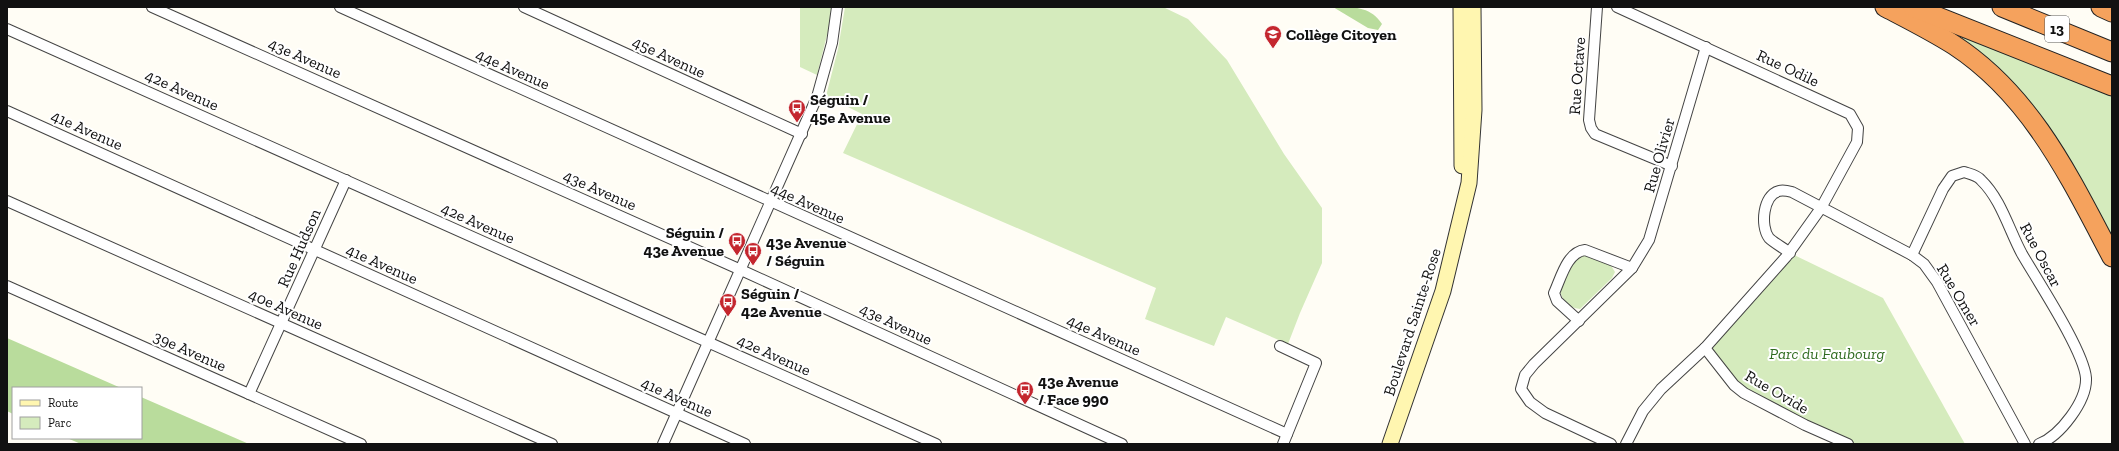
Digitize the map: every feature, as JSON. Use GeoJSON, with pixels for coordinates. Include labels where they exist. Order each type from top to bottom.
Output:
{"type":"FeatureCollection","features":[{"type":"Feature","properties":{"kind":"highway"},"geometry":{"type":"LineString","coordinates":[[1885,7],[1955,45],[1991,73],[2020,102],[2055,152],[2112,257]]}},
{"type":"Feature","properties":{"kind":"highway"},"geometry":{"type":"LineString","coordinates":[[1913,7],[2112,86]]}},
{"type":"Feature","properties":{"kind":"highway","name":"13"},"geometry":{"type":"LineString","coordinates":[[2002,7],[2112,52]]}},
{"type":"Feature","properties":{"kind":"highway"},"geometry":{"type":"LineString","coordinates":[[2100,7],[2112,12]]}},
{"type":"Feature","properties":{"kind":"street","name":"43e Avenue"},"geometry":{"type":"LineString","coordinates":[[152,7],[741,270],[1122,444]]}},
{"type":"Feature","properties":{"kind":"street","name":"44e Avenue"},"geometry":{"type":"LineString","coordinates":[[340,7],[771,203],[1287,434]]}},
{"type":"Feature","properties":{"kind":"street","name":"45e Avenue"},"geometry":{"type":"LineString","coordinates":[[524,7],[802,134]]}},
{"type":"Feature","properties":{"kind":"street"},"geometry":{"type":"LineString","coordinates":[[663,444],[802,134],[825,70],[837,7]]}},
{"type":"Feature","properties":{"kind":"street","name":"Boulevard Sainte-Rose"},"geometry":{"type":"LineString","coordinates":[[1461,7],[1462,209]]}},
{"type":"Feature","properties":{"kind":"street","name":"Boulevard Sainte-Rose"},"geometry":{"type":"LineString","coordinates":[[1390,444],[1443,291],[1454,252],[1462,209],[1469,183],[1472,162],[1474,110],[1473,7]]}},
{"type":"Feature","properties":{"kind":"street","name":"Rue Octave"},"geometry":{"type":"LineString","coordinates":[[1597,7],[1589,120],[1591,128],[1595,134],[1672,166]]}},
{"type":"Feature","properties":{"kind":"street","name":"Rue Odile"},"geometry":{"type":"LineString","coordinates":[[1617,7],[1850,114],[1858,128],[1857,142],[1821,208],[1790,252],[1705,348],[1661,389],[1643,411],[1626,444]]}},
{"type":"Feature","properties":{"kind":"street","name":"42e Avenue"},"geometry":{"type":"LineString","coordinates":[[7,29],[936,444]]}},
{"type":"Feature","properties":{"kind":"street","name":"Rue Olivier"},"geometry":{"type":"LineString","coordinates":[[1611,444],[1545,413],[1530,402],[1521,390],[1525,375],[1534,364],[1632,268],[1649,240],[1706,47]]}},
{"type":"Feature","properties":{"kind":"street","name":"41e Avenue"},"geometry":{"type":"LineString","coordinates":[[7,111],[744,444]]}},
{"type":"Feature","properties":{"kind":"street","name":"Rue Oscar"},"geometry":{"type":"LineString","coordinates":[[1912,255],[1943,189],[1952,176],[1964,172],[1981,179],[1996,200],[2022,252],[2070,339],[2080,359],[2086,378],[2080,402],[2066,424],[2048,441],[2039,444]]}},
{"type":"Feature","properties":{"kind":"street","name":"Rue Hudson"},"geometry":{"type":"LineString","coordinates":[[249,394],[346,180]]}},
{"type":"Feature","properties":{"kind":"street"},"geometry":{"type":"LineString","coordinates":[[1790,252],[1769,238],[1764,226],[1767,205],[1772,194],[1780,190],[1792,192],[1821,208]]}},
{"type":"Feature","properties":{"kind":"street","name":"40e Avenue"},"geometry":{"type":"LineString","coordinates":[[7,201],[552,444]]}},
{"type":"Feature","properties":{"kind":"street","name":"Rue Omer"},"geometry":{"type":"LineString","coordinates":[[1821,208],[1912,255],[1924,264],[1937,282],[2025,444]]}},
{"type":"Feature","properties":{"kind":"street"},"geometry":{"type":"LineString","coordinates":[[1579,321],[1557,300],[1554,292],[1572,256],[1578,251],[1585,250],[1632,268]]}},
{"type":"Feature","properties":{"kind":"street","name":"39e Avenue"},"geometry":{"type":"LineString","coordinates":[[7,286],[361,444]]}},
{"type":"Feature","properties":{"kind":"street"},"geometry":{"type":"LineString","coordinates":[[1280,346],[1316,364],[1283,444]]}},
{"type":"Feature","properties":{"kind":"street","name":"Rue Ovide"},"geometry":{"type":"LineString","coordinates":[[1705,348],[1734,385],[1744,393],[1805,425],[1848,444]]}},
{"type":"Feature","properties":{"kind":"green space"},"geometry":{"type":"Polygon","coordinates":[[[800,7],[831,7],[830,23],[817,75],[800,67],[800,7]]]}},
{"type":"Feature","properties":{"kind":"green space"},"geometry":{"type":"Polygon","coordinates":[[[845,7],[1163,7],[1188,19],[1227,60],[1284,154],[1322,208],[1322,263],[1288,344],[1226,317],[1214,346],[1145,319],[1156,288],[843,153],[862,114],[826,96],[838,49],[845,7]]]}},
{"type":"Feature","properties":{"kind":"green space"},"geometry":{"type":"Polygon","coordinates":[[[1333,7],[1347,7],[1367,11],[1378,18],[1382,24],[1378,30],[1368,28],[1333,7]]]}},
{"type":"Feature","properties":{"kind":"green space"},"geometry":{"type":"Polygon","coordinates":[[[1942,31],[1983,43],[2112,94],[2112,247],[2070,165],[1942,31]]]}},
{"type":"Feature","properties":{"kind":"green space","name":"Parc du Faubourg"},"geometry":{"type":"Polygon","coordinates":[[[1790,253],[1883,298],[1965,444],[1848,444],[1744,393],[1705,348],[1790,253]]]}},
{"type":"Feature","properties":{"kind":"green space"},"geometry":{"type":"Polygon","coordinates":[[[1585,254],[1610,264],[1615,272],[1612,278],[1580,309],[1569,305],[1564,301],[1560,290],[1576,258],[1585,254]]]}},
{"type":"Feature","properties":{"kind":"green space"},"geometry":{"type":"Polygon","coordinates":[[[7,338],[119,387],[12,387],[12,414],[7,411],[7,338]]]}},
{"type":"Feature","properties":{"kind":"green space"},"geometry":{"type":"Polygon","coordinates":[[[142,397],[249,444],[81,444],[69,439],[142,439],[142,397]]]}},
{"type":"Feature","properties":{"kind":"place","name":"Collège Citoyen"},"geometry":{"type":"Point","coordinates":[1273,49]}},
{"type":"Feature","properties":{"kind":"place","name":"Séguin / 45e Avenue"},"geometry":{"type":"Point","coordinates":[797,123]}},
{"type":"Feature","properties":{"kind":"place","name":"Séguin / 43e Avenue"},"geometry":{"type":"Point","coordinates":[737,256]}},
{"type":"Feature","properties":{"kind":"place","name":"43e Avenue / Séguin"},"geometry":{"type":"Point","coordinates":[753,266]}},
{"type":"Feature","properties":{"kind":"place","name":"Séguin / 42e Avenue"},"geometry":{"type":"Point","coordinates":[728,317]}},
{"type":"Feature","properties":{"kind":"place","name":"43e Avenue / Face 990"},"geometry":{"type":"Point","coordinates":[1025,405]}}]}
